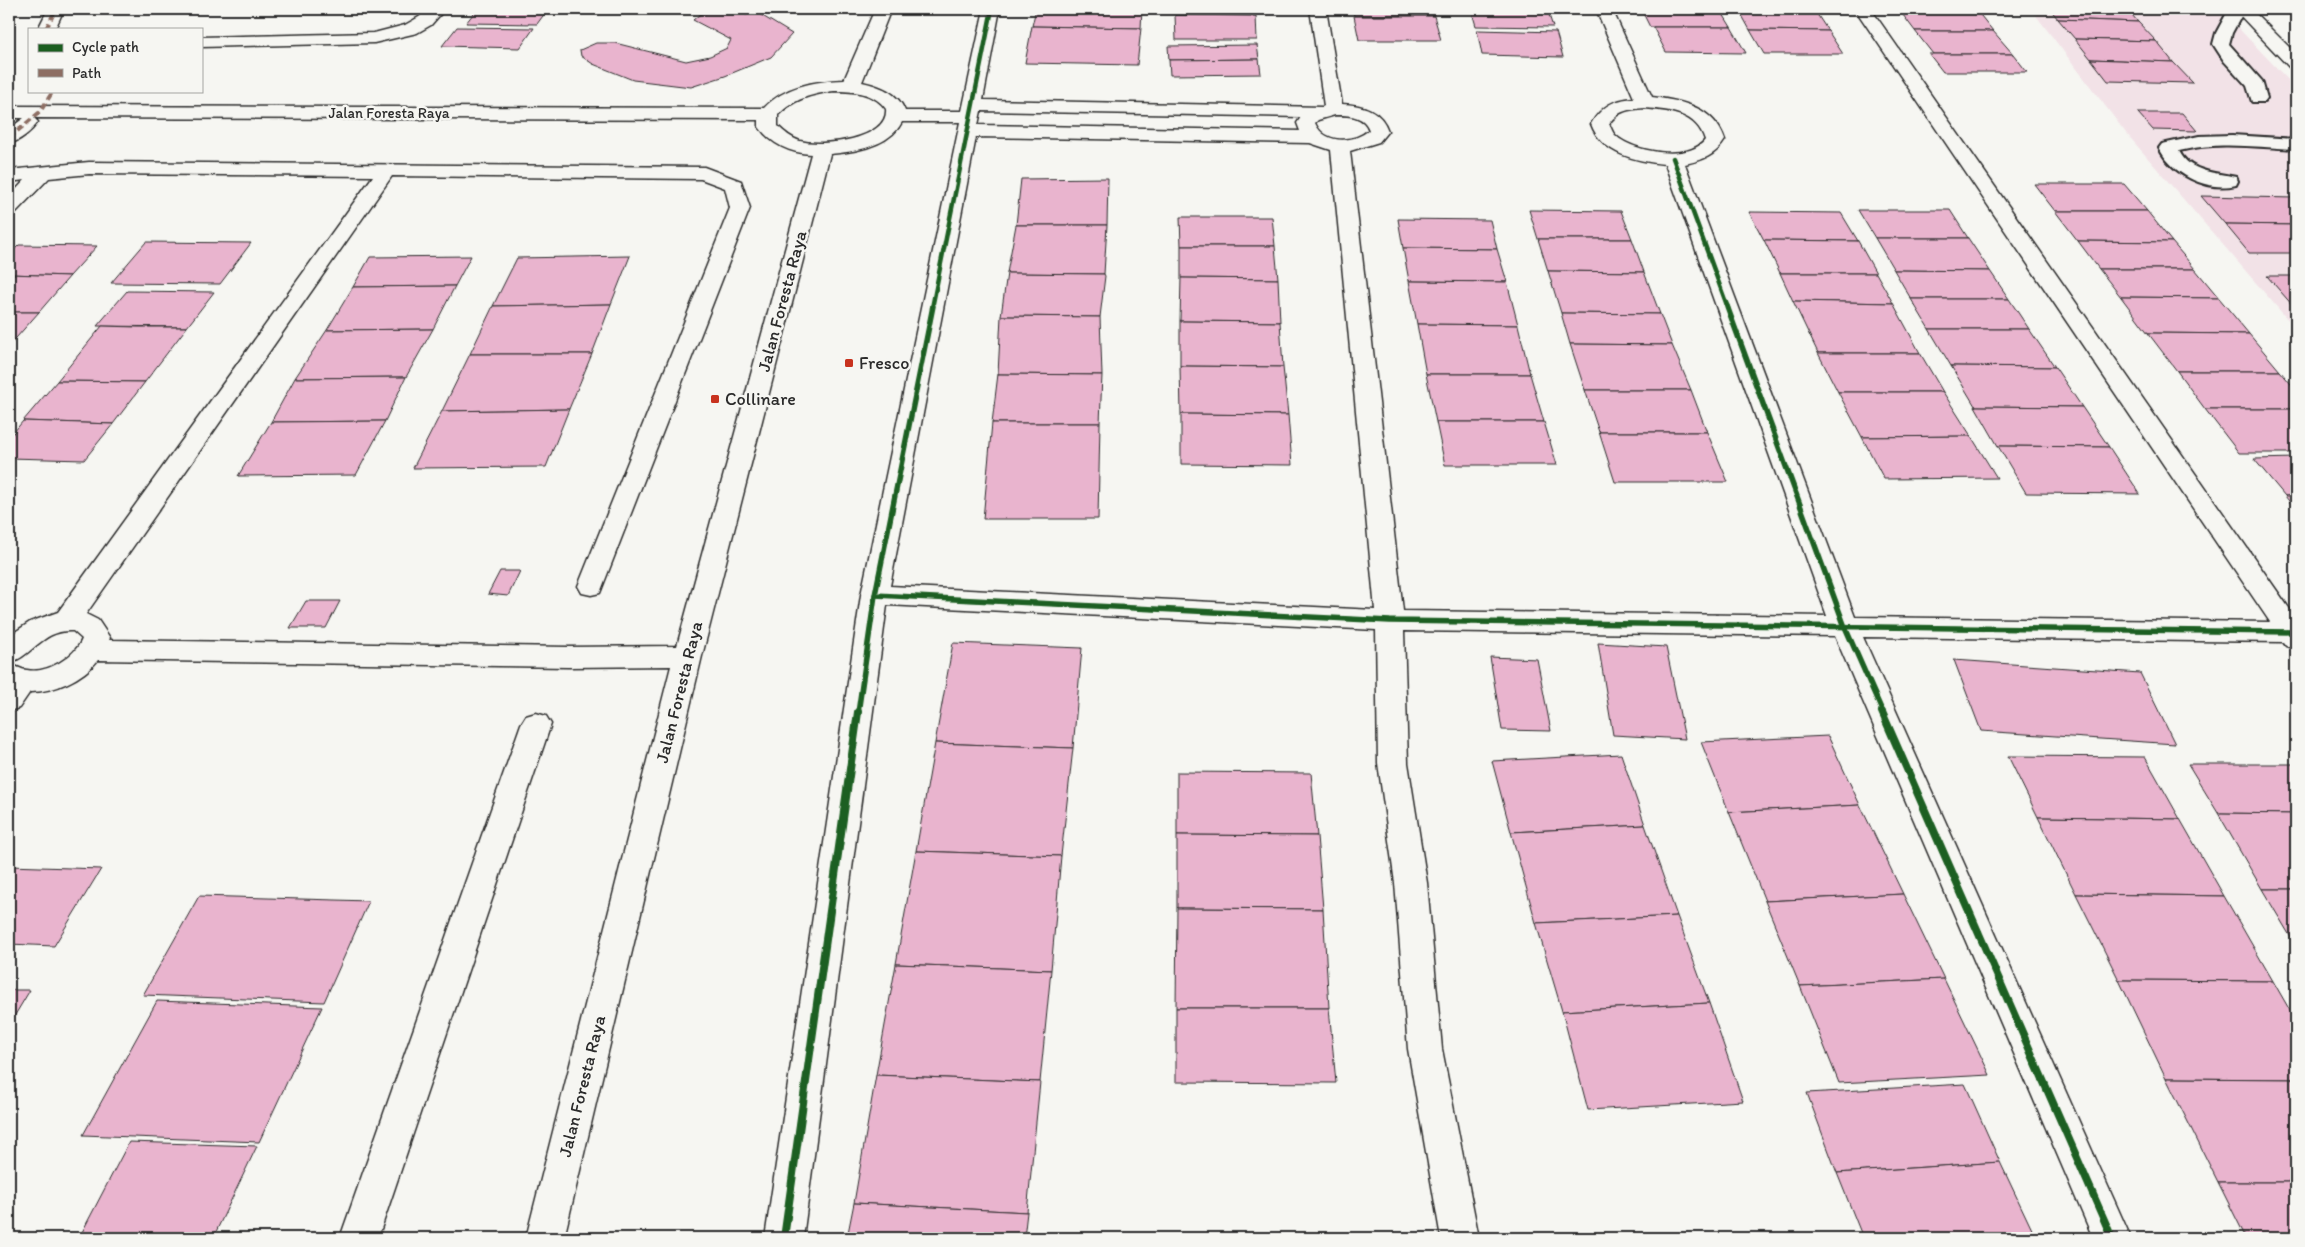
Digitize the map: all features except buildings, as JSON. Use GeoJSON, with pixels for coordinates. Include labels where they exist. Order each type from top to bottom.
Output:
{"type":"FeatureCollection","features":[{"type":"Feature","properties":{"kind":"street"},"geometry":{"type":"LineString","coordinates":[[46,28],[56,9]]}},
{"type":"Feature","properties":{"kind":"street"},"geometry":{"type":"LineString","coordinates":[[202,42],[374,38],[411,30],[425,22],[437,9]]}},
{"type":"Feature","properties":{"kind":"street"},"geometry":{"type":"LineString","coordinates":[[851,86],[882,9]]}},
{"type":"Feature","properties":{"kind":"street"},"geometry":{"type":"LineString","coordinates":[[784,1238],[875,595],[992,9]]}},
{"type":"Feature","properties":{"kind":"street"},"geometry":{"type":"LineString","coordinates":[[1318,9],[1328,110]]}},
{"type":"Feature","properties":{"kind":"street"},"geometry":{"type":"LineString","coordinates":[[1604,9],[1645,102]]}},
{"type":"Feature","properties":{"kind":"street"},"geometry":{"type":"LineString","coordinates":[[1863,9],[2294,636]]}},
{"type":"Feature","properties":{"kind":"street"},"geometry":{"type":"LineString","coordinates":[[2242,9],[2296,64]]}},
{"type":"Feature","properties":{"kind":"street"},"geometry":{"type":"LineString","coordinates":[[851,86],[870,90],[885,96],[894,105],[896,116],[888,128],[871,139],[848,146],[822,149],[797,146],[778,138],[768,127],[770,114],[781,102],[800,92],[825,87],[851,86]]}},
{"type":"Feature","properties":{"kind":"street"},"geometry":{"type":"LineString","coordinates":[[1645,102],[1687,110],[1704,119],[1713,129],[1715,140],[1708,149],[1694,156],[1673,158],[1646,156],[1622,148],[1606,137],[1600,124],[1606,113],[1622,105],[1645,102]]}},
{"type":"Feature","properties":{"kind":"street"},"geometry":{"type":"LineString","coordinates":[[896,116],[970,118],[1327,141],[1353,145],[1366,142],[1379,131],[1377,124],[1361,112],[1328,110],[970,118]]}},
{"type":"Feature","properties":{"kind":"street"},"geometry":{"type":"LineString","coordinates":[[1327,141],[1307,130],[1306,123],[1311,116],[1328,110]]}},
{"type":"Feature","properties":{"kind":"street","name":"Jalan Foresta Raya"},"geometry":{"type":"LineString","coordinates":[[9,112],[770,114]]}},
{"type":"Feature","properties":{"kind":"street"},"geometry":{"type":"LineString","coordinates":[[9,138],[29,122]]}},
{"type":"Feature","properties":{"kind":"street"},"geometry":{"type":"LineString","coordinates":[[1327,141],[1390,621],[1393,763],[1411,883],[1425,1049],[1460,1238]]}},
{"type":"Feature","properties":{"kind":"street","name":"Jalan Foresta Raya"},"geometry":{"type":"LineString","coordinates":[[545,1238],[688,656],[822,149]]}},
{"type":"Feature","properties":{"kind":"street"},"geometry":{"type":"LineString","coordinates":[[1673,158],[1845,627],[2112,1238]]}},
{"type":"Feature","properties":{"kind":"street"},"geometry":{"type":"LineString","coordinates":[[9,176],[89,168],[704,173],[734,185],[740,208],[590,586]]}},
{"type":"Feature","properties":{"kind":"street"},"geometry":{"type":"LineString","coordinates":[[67,621],[387,170]]}},
{"type":"Feature","properties":{"kind":"street"},"geometry":{"type":"LineString","coordinates":[[9,208],[44,172]]}},
{"type":"Feature","properties":{"kind":"street"},"geometry":{"type":"LineString","coordinates":[[875,595],[1390,621],[1845,627],[2294,636]]}},
{"type":"Feature","properties":{"kind":"street"},"geometry":{"type":"LineString","coordinates":[[9,653],[15,644],[31,632],[48,624],[67,621],[82,622],[92,629],[96,638],[91,650],[69,670],[37,681],[13,685]]}},
{"type":"Feature","properties":{"kind":"street"},"geometry":{"type":"LineString","coordinates":[[91,650],[568,657],[688,656]]}},
{"type":"Feature","properties":{"kind":"street"},"geometry":{"type":"LineString","coordinates":[[359,1238],[536,724]]}},
{"type":"Feature","properties":{"kind":"lane"},"geometry":{"type":"LineString","coordinates":[[2238,9],[2224,33],[2221,44],[2230,57],[2256,85],[2258,98]]}},
{"type":"Feature","properties":{"kind":"lane"},"geometry":{"type":"LineString","coordinates":[[2229,181],[2210,180],[2191,172],[2173,161],[2168,148],[2188,142],[2214,140],[2296,144]]}},
{"type":"Feature","properties":{"kind":"shaded area"},"geometry":{"type":"Polygon","coordinates":[[[2031,9],[2220,9],[2296,88],[2296,329],[2126,133],[2031,9]]]}},
{"type":"Feature","properties":{"kind":"marked path"},"geometry":{"type":"LineString","coordinates":[[46,28],[56,9]]}},
{"type":"Feature","properties":{"kind":"marked path"},"geometry":{"type":"LineString","coordinates":[[9,138],[40,112],[52,92]]}},
{"type":"Feature","properties":{"kind":"cycle path"},"geometry":{"type":"LineString","coordinates":[[784,1238],[875,595],[992,9]]}},
{"type":"Feature","properties":{"kind":"cycle path"},"geometry":{"type":"LineString","coordinates":[[1673,158],[1845,627],[2112,1238]]}},
{"type":"Feature","properties":{"kind":"cycle path"},"geometry":{"type":"LineString","coordinates":[[875,595],[1390,621],[2292,632]]}},
{"type":"Feature","properties":{"kind":"place","name":"Fresco"},"geometry":{"type":"Point","coordinates":[849,363]}},
{"type":"Feature","properties":{"kind":"place","name":"Collinare"},"geometry":{"type":"Point","coordinates":[715,399]}}]}
